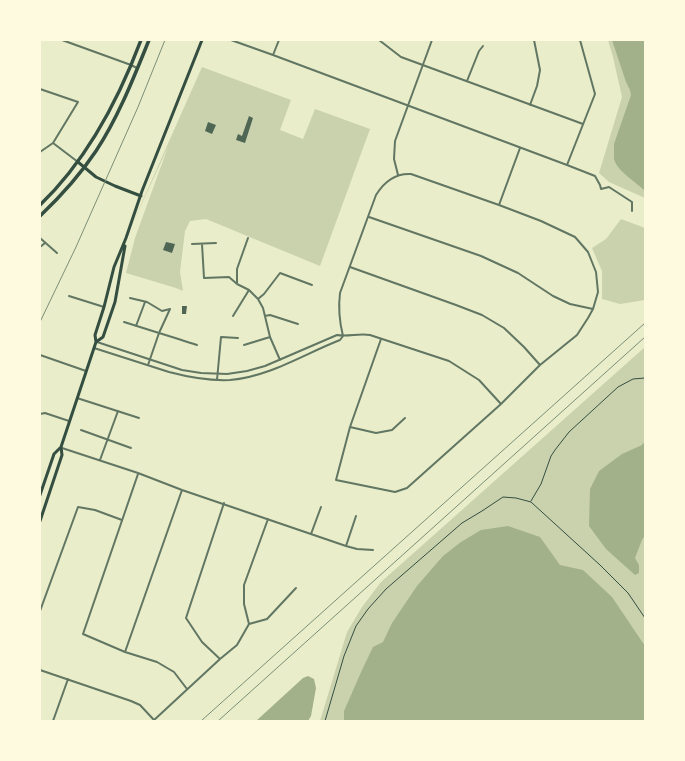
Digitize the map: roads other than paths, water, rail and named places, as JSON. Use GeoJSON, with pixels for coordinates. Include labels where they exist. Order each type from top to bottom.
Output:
{"type":"FeatureCollection","features":[{"type":"Feature","properties":{"kind":"main road"},"geometry":{"type":"LineString","coordinates":[[40,205],[58,187],[89,146],[107,114],[131,65],[141,40]]}},
{"type":"Feature","properties":{"kind":"main road"},"geometry":{"type":"LineString","coordinates":[[40,216],[76,178],[96,150],[138,68],[149,40]]}},
{"type":"Feature","properties":{"kind":"main road"},"geometry":{"type":"LineString","coordinates":[[40,496],[54,454],[60,447],[96,342],[95,335],[114,267],[202,40]]}},
{"type":"Feature","properties":{"kind":"main road"},"geometry":{"type":"LineString","coordinates":[[78,162],[96,177],[141,196]]}},
{"type":"Feature","properties":{"kind":"main road"},"geometry":{"type":"LineString","coordinates":[[96,342],[103,337],[115,302],[126,238]]}},
{"type":"Feature","properties":{"kind":"main road"},"geometry":{"type":"LineString","coordinates":[[40,520],[62,455],[60,447]]}},
{"type":"Feature","properties":{"kind":"street"},"geometry":{"type":"LineString","coordinates":[[62,40],[138,68]]}},
{"type":"Feature","properties":{"kind":"street"},"geometry":{"type":"LineString","coordinates":[[231,40],[595,176],[601,189],[608,187],[632,202],[632,211]]}},
{"type":"Feature","properties":{"kind":"street"},"geometry":{"type":"LineString","coordinates":[[273,55],[279,40]]}},
{"type":"Feature","properties":{"kind":"street"},"geometry":{"type":"LineString","coordinates":[[379,40],[401,57],[583,124]]}},
{"type":"Feature","properties":{"kind":"street"},"geometry":{"type":"LineString","coordinates":[[398,175],[394,159],[395,141],[432,40]]}},
{"type":"Feature","properties":{"kind":"street"},"geometry":{"type":"LineString","coordinates":[[530,105],[537,86],[540,70],[534,40]]}},
{"type":"Feature","properties":{"kind":"street"},"geometry":{"type":"LineString","coordinates":[[567,165],[595,94],[580,40]]}},
{"type":"Feature","properties":{"kind":"street"},"geometry":{"type":"LineString","coordinates":[[467,81],[479,51],[483,46]]}},
{"type":"Feature","properties":{"kind":"street"},"geometry":{"type":"LineString","coordinates":[[40,89],[78,102],[53,143],[40,152]]}},
{"type":"Feature","properties":{"kind":"street"},"geometry":{"type":"LineString","coordinates":[[53,143],[78,162]]}},
{"type":"Feature","properties":{"kind":"street"},"geometry":{"type":"LineString","coordinates":[[499,205],[520,148]]}},
{"type":"Feature","properties":{"kind":"street"},"geometry":{"type":"LineString","coordinates":[[343,336],[338,308],[340,293],[376,195],[386,182],[398,175],[411,174],[541,221],[575,237],[588,252],[596,272],[598,292],[593,309],[577,335],[540,365],[500,404],[407,488],[394,492],[336,480],[350,427],[381,339]]}},
{"type":"Feature","properties":{"kind":"street"},"geometry":{"type":"LineString","coordinates":[[369,217],[481,256],[518,273],[553,296],[570,304],[593,309]]}},
{"type":"Feature","properties":{"kind":"street"},"geometry":{"type":"LineString","coordinates":[[40,238],[57,253]]}},
{"type":"Feature","properties":{"kind":"street"},"geometry":{"type":"LineString","coordinates":[[237,284],[236,269],[248,238]]}},
{"type":"Feature","properties":{"kind":"street"},"geometry":{"type":"LineString","coordinates":[[40,247],[45,243]]}},
{"type":"Feature","properties":{"kind":"street"},"geometry":{"type":"LineString","coordinates":[[192,244],[216,243]]}},
{"type":"Feature","properties":{"kind":"street"},"geometry":{"type":"LineString","coordinates":[[202,244],[204,278],[229,277],[237,284],[249,290],[258,299],[263,308],[270,337],[280,360]]}},
{"type":"Feature","properties":{"kind":"street"},"geometry":{"type":"LineString","coordinates":[[350,267],[456,305],[482,316],[504,328],[540,365]]}},
{"type":"Feature","properties":{"kind":"street"},"geometry":{"type":"LineString","coordinates":[[258,299],[264,294],[280,273],[312,285]]}},
{"type":"Feature","properties":{"kind":"street"},"geometry":{"type":"LineString","coordinates":[[233,316],[249,290]]}},
{"type":"Feature","properties":{"kind":"street"},"geometry":{"type":"LineString","coordinates":[[69,296],[104,307]]}},
{"type":"Feature","properties":{"kind":"street"},"geometry":{"type":"LineString","coordinates":[[130,298],[162,310],[170,309],[159,333],[148,365]]}},
{"type":"Feature","properties":{"kind":"street"},"geometry":{"type":"LineString","coordinates":[[136,326],[144,302]]}},
{"type":"Feature","properties":{"kind":"street"},"geometry":{"type":"LineString","coordinates":[[265,316],[270,315],[298,324]]}},
{"type":"Feature","properties":{"kind":"street"},"geometry":{"type":"LineString","coordinates":[[124,322],[197,345]]}},
{"type":"Feature","properties":{"kind":"street"},"geometry":{"type":"LineString","coordinates":[[96,342],[191,372],[218,375],[247,371],[265,366],[337,334],[343,336],[362,333],[449,360],[479,380],[500,404]]}},
{"type":"Feature","properties":{"kind":"street"},"geometry":{"type":"LineString","coordinates":[[94,348],[180,375],[217,380],[238,378],[267,372],[340,340],[343,336]]}},
{"type":"Feature","properties":{"kind":"street"},"geometry":{"type":"LineString","coordinates":[[217,380],[221,337],[238,338]]}},
{"type":"Feature","properties":{"kind":"street"},"geometry":{"type":"LineString","coordinates":[[244,345],[270,337]]}},
{"type":"Feature","properties":{"kind":"street"},"geometry":{"type":"LineString","coordinates":[[40,355],[86,371]]}},
{"type":"Feature","properties":{"kind":"street"},"geometry":{"type":"LineString","coordinates":[[77,398],[139,418]]}},
{"type":"Feature","properties":{"kind":"street"},"geometry":{"type":"LineString","coordinates":[[100,460],[118,411]]}},
{"type":"Feature","properties":{"kind":"street"},"geometry":{"type":"LineString","coordinates":[[40,414],[46,413],[69,421]]}},
{"type":"Feature","properties":{"kind":"street"},"geometry":{"type":"LineString","coordinates":[[350,427],[376,433],[392,430],[405,418]]}},
{"type":"Feature","properties":{"kind":"street"},"geometry":{"type":"LineString","coordinates":[[81,430],[131,448]]}},
{"type":"Feature","properties":{"kind":"street"},"geometry":{"type":"LineString","coordinates":[[60,447],[346,546],[357,549],[372,550]]}},
{"type":"Feature","properties":{"kind":"street"},"geometry":{"type":"LineString","coordinates":[[138,473],[83,634],[125,652],[157,662],[174,672],[187,689]]}},
{"type":"Feature","properties":{"kind":"street"},"geometry":{"type":"LineString","coordinates":[[125,652],[182,490]]}},
{"type":"Feature","properties":{"kind":"street"},"geometry":{"type":"LineString","coordinates":[[220,659],[202,642],[186,618],[224,503]]}},
{"type":"Feature","properties":{"kind":"street"},"geometry":{"type":"LineString","coordinates":[[40,611],[78,507],[95,510],[122,520]]}},
{"type":"Feature","properties":{"kind":"street"},"geometry":{"type":"LineString","coordinates":[[311,534],[321,507]]}},
{"type":"Feature","properties":{"kind":"street"},"geometry":{"type":"LineString","coordinates":[[346,546],[356,516]]}},
{"type":"Feature","properties":{"kind":"street"},"geometry":{"type":"LineString","coordinates":[[40,670],[132,701],[140,705],[153,721],[220,659],[237,646],[249,624],[244,604],[244,585],[268,519]]}},
{"type":"Feature","properties":{"kind":"street"},"geometry":{"type":"LineString","coordinates":[[249,624],[267,619],[296,588]]}},
{"type":"Feature","properties":{"kind":"street"},"geometry":{"type":"LineString","coordinates":[[53,721],[68,680]]}},
{"type":"Feature","properties":{"kind":"railway"},"geometry":{"type":"LineString","coordinates":[[40,322],[76,247],[138,107],[165,40]]}},
{"type":"Feature","properties":{"kind":"railway"},"geometry":{"type":"LineString","coordinates":[[201,721],[645,323]]}},
{"type":"Feature","properties":{"kind":"railway"},"geometry":{"type":"LineString","coordinates":[[218,721],[645,337]]}}]}
